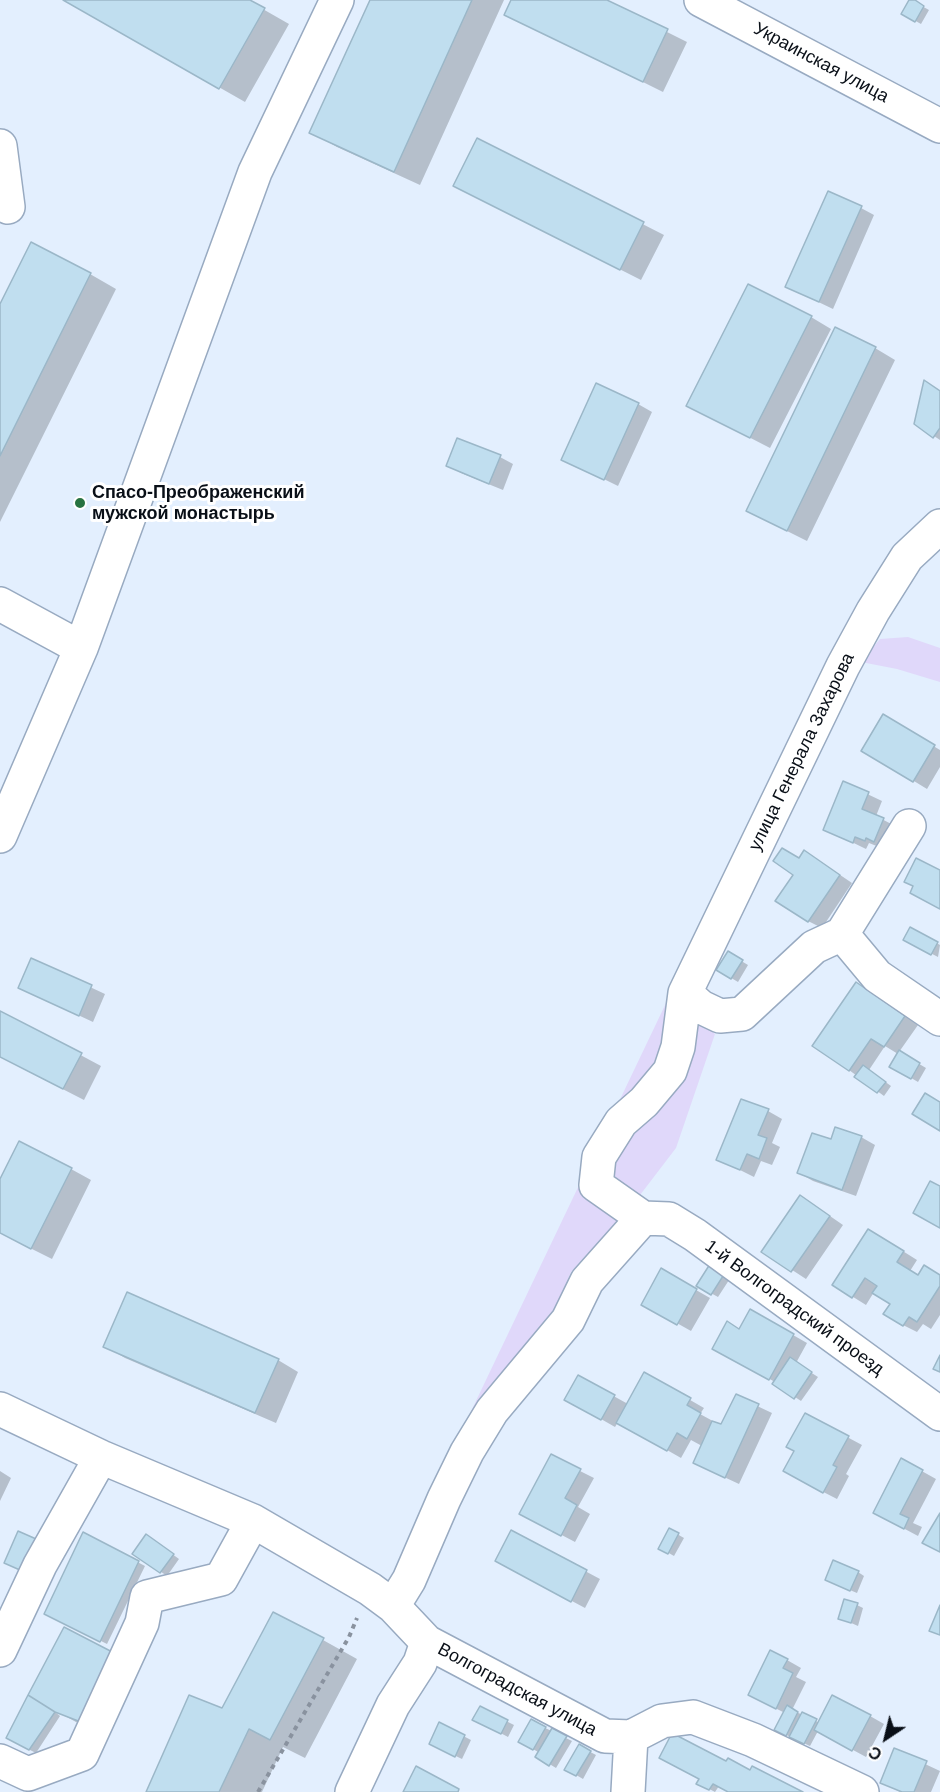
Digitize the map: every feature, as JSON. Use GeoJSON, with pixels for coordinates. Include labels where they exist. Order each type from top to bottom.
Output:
{"type":"FeatureCollection","features":[{"type":"Feature","properties":{"kind":"street"},"geometry":{"type":"LineString","coordinates":[[0,836],[81,648],[255,172],[337,0]]}},
{"type":"Feature","properties":{"kind":"street","name":"Украинская улица"},"geometry":{"type":"LineString","coordinates":[[701,0],[940,126]]}},
{"type":"Feature","properties":{"kind":"street"},"geometry":{"type":"LineString","coordinates":[[0,146],[8,207]]}},
{"type":"Feature","properties":{"kind":"street","name":"улица Генерала Захарова"},"geometry":{"type":"LineString","coordinates":[[643,1218],[596,1185],[599,1157],[621,1122],[644,1102],[670,1071],[678,1047],[685,993],[843,666],[873,611],[907,557],[940,526]]}},
{"type":"Feature","properties":{"kind":"street"},"geometry":{"type":"LineString","coordinates":[[0,604],[81,648]]}},
{"type":"Feature","properties":{"kind":"street"},"geometry":{"type":"LineString","coordinates":[[685,993],[701,1008],[720,1016],[742,1014],[814,947],[842,933],[909,826]]}},
{"type":"Feature","properties":{"kind":"street"},"geometry":{"type":"LineString","coordinates":[[842,933],[877,976],[940,1019]]}},
{"type":"Feature","properties":{"kind":"street"},"geometry":{"type":"LineString","coordinates":[[381,1598],[409,1580],[467,1452],[492,1411],[568,1320],[587,1281],[643,1218]]}},
{"type":"Feature","properties":{"kind":"street","name":"1-й Волгоградский проезд"},"geometry":{"type":"LineString","coordinates":[[643,1218],[669,1219],[694,1235],[940,1414]]}},
{"type":"Feature","properties":{"kind":"street","name":"Волгоградская улица"},"geometry":{"type":"LineString","coordinates":[[0,1408],[101,1457],[253,1521],[381,1598],[427,1642],[605,1736],[631,1737]]}},
{"type":"Feature","properties":{"kind":"street"},"geometry":{"type":"LineString","coordinates":[[0,1650],[40,1565],[101,1457]]}},
{"type":"Feature","properties":{"kind":"street"},"geometry":{"type":"LineString","coordinates":[[0,1761],[28,1774],[82,1754],[142,1623],[147,1597],[221,1579],[253,1521]]}},
{"type":"Feature","properties":{"kind":"street"},"geometry":{"type":"LineString","coordinates":[[352,1792],[393,1705],[420,1664],[427,1642]]}},
{"type":"Feature","properties":{"kind":"street"},"geometry":{"type":"LineString","coordinates":[[632,1791],[631,1737],[662,1721],[693,1717],[753,1740],[862,1792]]}},
{"type":"Feature","properties":{"kind":"path"},"geometry":{"type":"LineString","coordinates":[[258,1792],[349,1637],[381,1598]]}},
{"type":"Feature","properties":{"kind":"shaded area"},"geometry":{"type":"Polygon","coordinates":[[[908,637],[940,648],[940,682],[897,669],[861,662],[880,639],[908,637]]]}},
{"type":"Feature","properties":{"kind":"shaded area"},"geometry":{"type":"Polygon","coordinates":[[[667,1001],[689,1006],[715,1034],[676,1148],[637,1199],[571,1272],[554,1312],[400,1560],[667,1001]]]}},
{"type":"Feature","properties":{"kind":"building"},"geometry":{"type":"Polygon","coordinates":[[[63,0],[250,0],[265,8],[219,89],[63,0]]]}},
{"type":"Feature","properties":{"kind":"building"},"geometry":{"type":"Polygon","coordinates":[[[370,0],[472,0],[394,172],[309,133],[370,0]]]}},
{"type":"Feature","properties":{"kind":"building"},"geometry":{"type":"Polygon","coordinates":[[[511,0],[607,0],[668,29],[643,82],[504,15],[511,0]]]}},
{"type":"Feature","properties":{"kind":"building"},"geometry":{"type":"Polygon","coordinates":[[[909,0],[915,0],[924,6],[915,22],[901,14],[909,0]]]}},
{"type":"Feature","properties":{"kind":"building"},"geometry":{"type":"Polygon","coordinates":[[[477,138],[644,222],[620,270],[453,186],[477,138]]]}},
{"type":"Feature","properties":{"kind":"building"},"geometry":{"type":"Polygon","coordinates":[[[828,191],[862,206],[819,302],[785,287],[828,191]]]}},
{"type":"Feature","properties":{"kind":"building"},"geometry":{"type":"Polygon","coordinates":[[[31,242],[91,273],[0,456],[0,304],[31,242]]]}},
{"type":"Feature","properties":{"kind":"building"},"geometry":{"type":"Polygon","coordinates":[[[748,284],[812,316],[750,438],[686,406],[748,284]]]}},
{"type":"Feature","properties":{"kind":"building"},"geometry":{"type":"Polygon","coordinates":[[[835,327],[876,347],[787,531],[746,511],[835,327]]]}},
{"type":"Feature","properties":{"kind":"building"},"geometry":{"type":"Polygon","coordinates":[[[924,380],[940,391],[940,428],[933,438],[914,424],[924,380]]]}},
{"type":"Feature","properties":{"kind":"building"},"geometry":{"type":"Polygon","coordinates":[[[596,383],[639,403],[604,480],[561,460],[596,383]]]}},
{"type":"Feature","properties":{"kind":"building"},"geometry":{"type":"Polygon","coordinates":[[[457,438],[501,455],[489,484],[446,466],[457,438]]]}},
{"type":"Feature","properties":{"kind":"building"},"geometry":{"type":"Polygon","coordinates":[[[883,714],[935,745],[913,782],[861,751],[883,714]]]}},
{"type":"Feature","properties":{"kind":"building"},"geometry":{"type":"Polygon","coordinates":[[[843,781],[869,792],[862,809],[884,818],[874,842],[866,838],[865,841],[855,837],[853,843],[823,830],[843,781]]]}},
{"type":"Feature","properties":{"kind":"building"},"geometry":{"type":"Polygon","coordinates":[[[782,848],[799,858],[804,850],[840,875],[808,922],[775,901],[793,875],[773,861],[782,848]]]}},
{"type":"Feature","properties":{"kind":"building"},"geometry":{"type":"Polygon","coordinates":[[[916,858],[940,870],[940,909],[910,893],[913,886],[904,882],[916,858]]]}},
{"type":"Feature","properties":{"kind":"building"},"geometry":{"type":"Polygon","coordinates":[[[910,927],[938,942],[931,955],[903,940],[910,927]]]}},
{"type":"Feature","properties":{"kind":"building"},"geometry":{"type":"Polygon","coordinates":[[[728,951],[743,960],[731,979],[716,970],[728,951]]]}},
{"type":"Feature","properties":{"kind":"building"},"geometry":{"type":"Polygon","coordinates":[[[31,958],[92,985],[79,1016],[18,988],[31,958]]]}},
{"type":"Feature","properties":{"kind":"building"},"geometry":{"type":"Polygon","coordinates":[[[856,982],[905,1016],[884,1047],[871,1039],[849,1071],[812,1046],[856,982]]]}},
{"type":"Feature","properties":{"kind":"building"},"geometry":{"type":"Polygon","coordinates":[[[0,1011],[82,1053],[63,1089],[0,1057],[0,1011]]]}},
{"type":"Feature","properties":{"kind":"building"},"geometry":{"type":"Polygon","coordinates":[[[899,1050],[920,1063],[911,1079],[889,1067],[899,1050]]]}},
{"type":"Feature","properties":{"kind":"building"},"geometry":{"type":"Polygon","coordinates":[[[863,1065],[886,1082],[877,1093],[854,1077],[863,1065]]]}},
{"type":"Feature","properties":{"kind":"building"},"geometry":{"type":"Polygon","coordinates":[[[925,1093],[940,1102],[940,1131],[912,1114],[925,1093]]]}},
{"type":"Feature","properties":{"kind":"building"},"geometry":{"type":"Polygon","coordinates":[[[741,1099],[769,1109],[758,1135],[767,1138],[759,1159],[747,1154],[740,1170],[716,1160],[741,1099]]]}},
{"type":"Feature","properties":{"kind":"building"},"geometry":{"type":"Polygon","coordinates":[[[835,1127],[862,1136],[842,1190],[797,1173],[812,1133],[831,1139],[835,1127]]]}},
{"type":"Feature","properties":{"kind":"building"},"geometry":{"type":"Polygon","coordinates":[[[19,1141],[72,1168],[31,1249],[0,1233],[0,1179],[19,1141]]]}},
{"type":"Feature","properties":{"kind":"building"},"geometry":{"type":"Polygon","coordinates":[[[930,1181],[940,1186],[940,1228],[913,1213],[930,1181]]]}},
{"type":"Feature","properties":{"kind":"building"},"geometry":{"type":"Polygon","coordinates":[[[800,1195],[830,1216],[791,1272],[761,1252],[800,1195]]]}},
{"type":"Feature","properties":{"kind":"building"},"geometry":{"type":"Polygon","coordinates":[[[868,1229],[904,1251],[897,1262],[918,1275],[924,1265],[940,1275],[940,1286],[917,1322],[909,1317],[903,1326],[883,1314],[890,1304],[872,1293],[877,1286],[865,1278],[852,1298],[832,1285],[868,1229]]]}},
{"type":"Feature","properties":{"kind":"building"},"geometry":{"type":"Polygon","coordinates":[[[710,1264],[725,1273],[711,1295],[696,1286],[710,1264]]]}},
{"type":"Feature","properties":{"kind":"building"},"geometry":{"type":"Polygon","coordinates":[[[661,1268],[697,1289],[677,1325],[641,1305],[661,1268]]]}},
{"type":"Feature","properties":{"kind":"building"},"geometry":{"type":"Polygon","coordinates":[[[127,1292],[279,1359],[255,1413],[103,1347],[127,1292]]]}},
{"type":"Feature","properties":{"kind":"building"},"geometry":{"type":"Polygon","coordinates":[[[750,1309],[794,1334],[769,1380],[712,1349],[727,1321],[739,1329],[750,1309]]]}},
{"type":"Feature","properties":{"kind":"building"},"geometry":{"type":"Polygon","coordinates":[[[940,1355],[940,1372],[933,1369],[940,1355]]]}},
{"type":"Feature","properties":{"kind":"building"},"geometry":{"type":"Polygon","coordinates":[[[790,1357],[812,1372],[794,1399],[772,1384],[790,1357]]]}},
{"type":"Feature","properties":{"kind":"building"},"geometry":{"type":"Polygon","coordinates":[[[644,1372],[691,1398],[687,1405],[701,1413],[687,1439],[677,1433],[667,1451],[616,1423],[644,1372]]]}},
{"type":"Feature","properties":{"kind":"building"},"geometry":{"type":"Polygon","coordinates":[[[578,1375],[615,1395],[601,1420],[564,1400],[578,1375]]]}},
{"type":"Feature","properties":{"kind":"building"},"geometry":{"type":"Polygon","coordinates":[[[736,1394],[759,1404],[725,1478],[693,1463],[712,1421],[721,1424],[736,1394]]]}},
{"type":"Feature","properties":{"kind":"building"},"geometry":{"type":"Polygon","coordinates":[[[805,1413],[849,1436],[833,1465],[837,1467],[823,1493],[783,1471],[794,1451],[786,1447],[805,1413]]]}},
{"type":"Feature","properties":{"kind":"building"},"geometry":{"type":"Polygon","coordinates":[[[551,1454],[581,1469],[565,1498],[577,1505],[561,1536],[519,1514],[551,1454]]]}},
{"type":"Feature","properties":{"kind":"building"},"geometry":{"type":"Polygon","coordinates":[[[901,1458],[923,1470],[900,1514],[909,1518],[904,1529],[873,1513],[901,1458]]]}},
{"type":"Feature","properties":{"kind":"building"},"geometry":{"type":"Polygon","coordinates":[[[940,1513],[940,1552],[922,1543],[940,1513]]]}},
{"type":"Feature","properties":{"kind":"building"},"geometry":{"type":"Polygon","coordinates":[[[669,1528],[679,1533],[668,1554],[658,1549],[669,1528]]]}},
{"type":"Feature","properties":{"kind":"building"},"geometry":{"type":"Polygon","coordinates":[[[511,1530],[587,1570],[571,1602],[495,1561],[511,1530]]]}},
{"type":"Feature","properties":{"kind":"building"},"geometry":{"type":"Polygon","coordinates":[[[18,1531],[43,1542],[29,1574],[4,1563],[18,1531]]]}},
{"type":"Feature","properties":{"kind":"building"},"geometry":{"type":"Polygon","coordinates":[[[83,1532],[139,1561],[100,1642],[44,1614],[83,1532]]]}},
{"type":"Feature","properties":{"kind":"building"},"geometry":{"type":"Polygon","coordinates":[[[146,1534],[174,1554],[160,1573],[132,1554],[146,1534]]]}},
{"type":"Feature","properties":{"kind":"building"},"geometry":{"type":"Polygon","coordinates":[[[833,1560],[859,1571],[850,1591],[825,1580],[833,1560]]]}},
{"type":"Feature","properties":{"kind":"building"},"geometry":{"type":"Polygon","coordinates":[[[844,1599],[858,1603],[851,1623],[838,1619],[844,1599]]]}},
{"type":"Feature","properties":{"kind":"building"},"geometry":{"type":"Polygon","coordinates":[[[940,1605],[940,1635],[929,1631],[940,1605]]]}},
{"type":"Feature","properties":{"kind":"building"},"geometry":{"type":"Polygon","coordinates":[[[273,1612],[324,1638],[270,1740],[249,1729],[219,1792],[146,1792],[189,1695],[222,1708],[273,1612]]]}},
{"type":"Feature","properties":{"kind":"building"},"geometry":{"type":"Polygon","coordinates":[[[64,1627],[120,1656],[86,1724],[55,1712],[28,1695],[64,1627]]]}},
{"type":"Feature","properties":{"kind":"building"},"geometry":{"type":"Polygon","coordinates":[[[770,1650],[788,1659],[783,1668],[793,1673],[776,1709],[748,1695],[770,1650]]]}},
{"type":"Feature","properties":{"kind":"building"},"geometry":{"type":"Polygon","coordinates":[[[28,1695],[55,1712],[29,1750],[6,1738],[28,1695]]]}},
{"type":"Feature","properties":{"kind":"building"},"geometry":{"type":"Polygon","coordinates":[[[832,1695],[871,1715],[852,1751],[814,1730],[832,1695]]]}},
{"type":"Feature","properties":{"kind":"building"},"geometry":{"type":"Polygon","coordinates":[[[787,1705],[798,1712],[786,1736],[774,1730],[787,1705]]]}},
{"type":"Feature","properties":{"kind":"building"},"geometry":{"type":"Polygon","coordinates":[[[480,1706],[508,1720],[501,1734],[472,1720],[480,1706]]]}},
{"type":"Feature","properties":{"kind":"building"},"geometry":{"type":"Polygon","coordinates":[[[802,1712],[817,1719],[804,1744],[789,1737],[802,1712]]]}},
{"type":"Feature","properties":{"kind":"building"},"geometry":{"type":"Polygon","coordinates":[[[531,1719],[546,1727],[533,1750],[518,1742],[531,1719]]]}},
{"type":"Feature","properties":{"kind":"building"},"geometry":{"type":"Polygon","coordinates":[[[439,1722],[465,1735],[455,1757],[429,1744],[439,1722]]]}},
{"type":"Feature","properties":{"kind":"building"},"geometry":{"type":"Polygon","coordinates":[[[552,1728],[567,1736],[549,1766],[535,1757],[552,1728]]]}},
{"type":"Feature","properties":{"kind":"building"},"geometry":{"type":"Polygon","coordinates":[[[672,1733],[726,1761],[728,1758],[750,1770],[752,1766],[803,1792],[728,1792],[713,1784],[709,1790],[696,1784],[699,1779],[659,1758],[672,1733]]]}},
{"type":"Feature","properties":{"kind":"building"},"geometry":{"type":"Polygon","coordinates":[[[579,1744],[591,1751],[576,1776],[564,1770],[579,1744]]]}},
{"type":"Feature","properties":{"kind":"building"},"geometry":{"type":"Polygon","coordinates":[[[894,1748],[927,1761],[914,1792],[902,1792],[880,1783],[894,1748]]]}},
{"type":"Feature","properties":{"kind":"building"},"geometry":{"type":"Polygon","coordinates":[[[416,1766],[459,1789],[458,1792],[403,1792],[416,1766]]]}},
{"type":"Feature","properties":{"kind":"place","name":"Спасо-Преображенский мужской монастырь"},"geometry":{"type":"Point","coordinates":[80,503]}}]}
